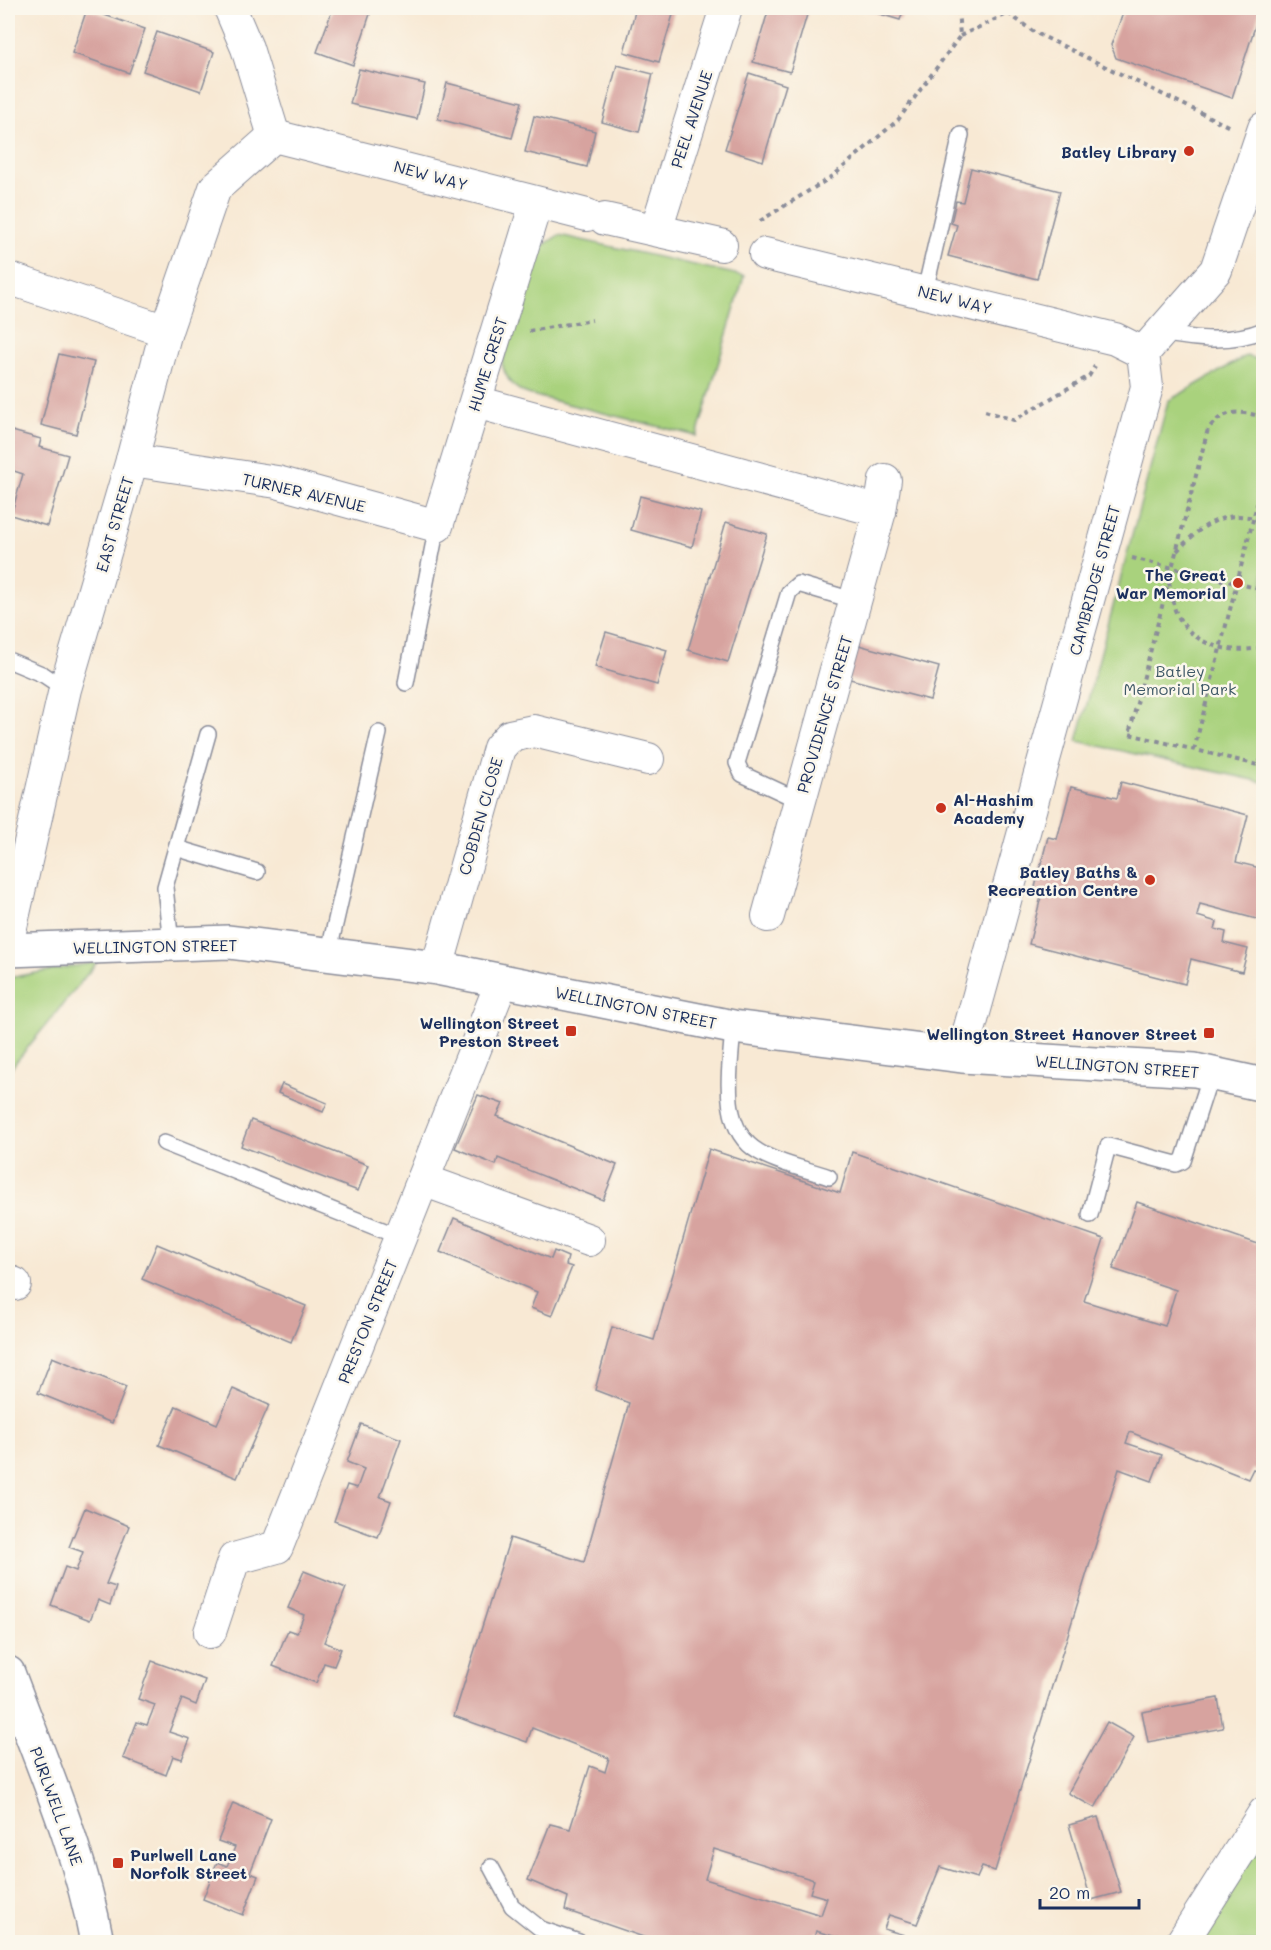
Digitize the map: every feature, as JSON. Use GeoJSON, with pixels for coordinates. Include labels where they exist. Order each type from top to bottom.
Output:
{"type":"FeatureCollection","features":[{"type":"Feature","properties":{"kind":"street"},"geometry":{"type":"LineString","coordinates":[[230,8],[248,48],[274,136]]}},
{"type":"Feature","properties":{"kind":"street","name":"PEEL AVENUE"},"geometry":{"type":"LineString","coordinates":[[656,230],[726,8]]}},
{"type":"Feature","properties":{"kind":"street","name":"NEW WAY"},"geometry":{"type":"LineString","coordinates":[[274,136],[536,203],[721,245]]}},
{"type":"Feature","properties":{"kind":"street","name":"EAST STREET"},"geometry":{"type":"LineString","coordinates":[[8,940],[65,689],[132,460],[166,331],[215,188],[274,136]]}},
{"type":"Feature","properties":{"kind":"street"},"geometry":{"type":"LineString","coordinates":[[1152,343],[1216,270],[1262,137]]}},
{"type":"Feature","properties":{"kind":"street","name":"HUME CREST"},"geometry":{"type":"LineString","coordinates":[[438,526],[536,203]]}},
{"type":"Feature","properties":{"kind":"street","name":"NEW WAY"},"geometry":{"type":"LineString","coordinates":[[765,254],[926,291],[1115,339],[1152,343]]}},
{"type":"Feature","properties":{"kind":"street"},"geometry":{"type":"LineString","coordinates":[[8,278],[166,331]]}},
{"type":"Feature","properties":{"kind":"street","name":"CAMBRIDGE STREET"},"geometry":{"type":"LineString","coordinates":[[962,1056],[1147,387],[1152,343]]}},
{"type":"Feature","properties":{"kind":"street"},"geometry":{"type":"LineString","coordinates":[[476,402],[880,512]]}},
{"type":"Feature","properties":{"kind":"street","name":"TURNER AVENUE"},"geometry":{"type":"LineString","coordinates":[[132,460],[277,482],[438,526]]}},
{"type":"Feature","properties":{"kind":"street","name":"PROVIDENCE STREET"},"geometry":{"type":"LineString","coordinates":[[768,916],[880,512],[885,480]]}},
{"type":"Feature","properties":{"kind":"street","name":"COBDEN CLOSE"},"geometry":{"type":"LineString","coordinates":[[437,968],[499,748],[510,736],[534,731],[648,759]]}},
{"type":"Feature","properties":{"kind":"street","name":"WELLINGTON STREET"},"geometry":{"type":"LineString","coordinates":[[8,950],[229,942],[437,968],[733,1026],[962,1056],[1195,1070],[1263,1085]]}},
{"type":"Feature","properties":{"kind":"street","name":"PRESTON STREET"},"geometry":{"type":"LineString","coordinates":[[210,1632],[234,1559],[277,1547],[502,981]]}},
{"type":"Feature","properties":{"kind":"street"},"geometry":{"type":"LineString","coordinates":[[423,1180],[589,1240]]}},
{"type":"Feature","properties":{"kind":"street","name":"PURLWELL LANE"},"geometry":{"type":"LineString","coordinates":[[8,1673],[67,1827],[89,1900],[97,1942]]}},
{"type":"Feature","properties":{"kind":"street"},"geometry":{"type":"LineString","coordinates":[[1182,1942],[1263,1814]]}},
{"type":"Feature","properties":{"kind":"lane"},"geometry":{"type":"LineString","coordinates":[[926,291],[961,135]]}},
{"type":"Feature","properties":{"kind":"lane"},"geometry":{"type":"LineString","coordinates":[[1152,343],[1244,338],[1263,330]]}},
{"type":"Feature","properties":{"kind":"lane"},"geometry":{"type":"LineString","coordinates":[[406,683],[438,526]]}},
{"type":"Feature","properties":{"kind":"lane"},"geometry":{"type":"LineString","coordinates":[[800,801],[742,774],[737,763],[789,592],[798,584],[856,601]]}},
{"type":"Feature","properties":{"kind":"lane"},"geometry":{"type":"LineString","coordinates":[[8,660],[45,675],[65,689]]}},
{"type":"Feature","properties":{"kind":"lane"},"geometry":{"type":"LineString","coordinates":[[328,955],[379,733]]}},
{"type":"Feature","properties":{"kind":"lane"},"geometry":{"type":"LineString","coordinates":[[171,944],[165,887],[208,734]]}},
{"type":"Feature","properties":{"kind":"lane"},"geometry":{"type":"LineString","coordinates":[[176,848],[257,873]]}},
{"type":"Feature","properties":{"kind":"lane"},"geometry":{"type":"LineString","coordinates":[[733,1026],[730,1108],[738,1132],[758,1152],[829,1178]]}},
{"type":"Feature","properties":{"kind":"lane"},"geometry":{"type":"LineString","coordinates":[[1090,1215],[1108,1146],[1176,1164],[1183,1161],[1211,1074]]}},
{"type":"Feature","properties":{"kind":"lane"},"geometry":{"type":"LineString","coordinates":[[164,1143],[400,1237]]}},
{"type":"Feature","properties":{"kind":"lane"},"geometry":{"type":"LineString","coordinates":[[491,1867],[512,1906],[541,1929],[579,1942]]}},
{"type":"Feature","properties":{"kind":"path"},"geometry":{"type":"LineString","coordinates":[[958,8],[960,36]]}},
{"type":"Feature","properties":{"kind":"path"},"geometry":{"type":"LineString","coordinates":[[1001,8],[1034,32],[1262,137]]}},
{"type":"Feature","properties":{"kind":"path"},"geometry":{"type":"LineString","coordinates":[[721,245],[833,176],[898,120],[960,36],[1007,14]]}},
{"type":"Feature","properties":{"kind":"path"},"geometry":{"type":"LineString","coordinates":[[501,320],[529,331],[592,320]]}},
{"type":"Feature","properties":{"kind":"path"},"geometry":{"type":"LineString","coordinates":[[985,411],[1014,420],[1089,376]]}},
{"type":"Feature","properties":{"kind":"path"},"geometry":{"type":"LineString","coordinates":[[1263,417],[1230,412],[1220,416],[1208,429],[1129,734],[1258,765],[1263,754]]}},
{"type":"Feature","properties":{"kind":"path"},"geometry":{"type":"LineString","coordinates":[[1194,750],[1263,477]]}},
{"type":"Feature","properties":{"kind":"path"},"geometry":{"type":"LineString","coordinates":[[1176,552],[1197,530],[1217,519],[1239,516],[1263,521]]}},
{"type":"Feature","properties":{"kind":"path"},"geometry":{"type":"LineString","coordinates":[[1102,550],[1263,590]]}},
{"type":"Feature","properties":{"kind":"path"},"geometry":{"type":"LineString","coordinates":[[1169,581],[1175,610],[1186,628],[1203,642],[1220,648],[1244,651],[1263,647]]}},
{"type":"Feature","properties":{"kind":"green space"},"geometry":{"type":"Polygon","coordinates":[[[559,235],[744,276],[697,436],[531,395],[515,387],[508,379],[502,363],[537,249],[559,235]]]}},
{"type":"Feature","properties":{"kind":"green space","name":"Batley Memorial Park"},"geometry":{"type":"Polygon","coordinates":[[[1246,356],[1264,361],[1263,782],[1077,741],[1168,401],[1246,356]]]}},
{"type":"Feature","properties":{"kind":"green space"},"geometry":{"type":"Polygon","coordinates":[[[97,962],[8,1072],[8,978],[97,962]]]}},
{"type":"Feature","properties":{"kind":"green space"},"geometry":{"type":"Polygon","coordinates":[[[1263,1836],[1263,1942],[1194,1942],[1263,1836]]]}},
{"type":"Feature","properties":{"kind":"building"},"geometry":{"type":"Polygon","coordinates":[[[333,8],[372,8],[353,65],[317,52],[333,8]]]}},
{"type":"Feature","properties":{"kind":"building"},"geometry":{"type":"Polygon","coordinates":[[[636,8],[675,8],[659,62],[624,52],[636,8]]]}},
{"type":"Feature","properties":{"kind":"building"},"geometry":{"type":"Polygon","coordinates":[[[769,8],[809,8],[790,72],[753,62],[769,8]]]}},
{"type":"Feature","properties":{"kind":"building"},"geometry":{"type":"Polygon","coordinates":[[[860,8],[904,8],[900,20],[860,8]]]}},
{"type":"Feature","properties":{"kind":"building"},"geometry":{"type":"Polygon","coordinates":[[[1125,8],[1261,8],[1232,98],[1116,58],[1111,45],[1125,8]]]}},
{"type":"Feature","properties":{"kind":"building"},"geometry":{"type":"Polygon","coordinates":[[[87,9],[145,29],[129,73],[72,53],[87,9]]]}},
{"type":"Feature","properties":{"kind":"building"},"geometry":{"type":"Polygon","coordinates":[[[157,32],[214,52],[201,91],[143,71],[157,32]]]}},
{"type":"Feature","properties":{"kind":"building"},"geometry":{"type":"Polygon","coordinates":[[[617,65],[653,74],[639,132],[602,122],[617,65]]]}},
{"type":"Feature","properties":{"kind":"building"},"geometry":{"type":"Polygon","coordinates":[[[359,69],[425,84],[417,119],[350,104],[359,69]]]}},
{"type":"Feature","properties":{"kind":"building"},"geometry":{"type":"Polygon","coordinates":[[[749,73],[786,85],[763,161],[725,149],[749,73]]]}},
{"type":"Feature","properties":{"kind":"building"},"geometry":{"type":"Polygon","coordinates":[[[447,83],[522,102],[512,138],[438,119],[447,83]]]}},
{"type":"Feature","properties":{"kind":"building"},"geometry":{"type":"Polygon","coordinates":[[[534,116],[595,131],[587,167],[525,152],[534,116]]]}},
{"type":"Feature","properties":{"kind":"building"},"geometry":{"type":"Polygon","coordinates":[[[971,168],[1060,191],[1037,279],[948,256],[957,225],[951,223],[956,201],[963,202],[971,168]]]}},
{"type":"Feature","properties":{"kind":"building"},"geometry":{"type":"Polygon","coordinates":[[[59,354],[94,362],[76,434],[41,425],[59,354]]]}},
{"type":"Feature","properties":{"kind":"building"},"geometry":{"type":"Polygon","coordinates":[[[12,431],[41,439],[39,447],[68,455],[47,526],[11,515],[23,474],[8,469],[8,445],[12,431]]]}},
{"type":"Feature","properties":{"kind":"building"},"geometry":{"type":"Polygon","coordinates":[[[640,496],[701,512],[692,547],[631,530],[640,496]]]}},
{"type":"Feature","properties":{"kind":"building"},"geometry":{"type":"Polygon","coordinates":[[[726,522],[767,534],[728,662],[688,650],[726,522]]]}},
{"type":"Feature","properties":{"kind":"building"},"geometry":{"type":"Polygon","coordinates":[[[606,632],[667,650],[657,685],[595,667],[606,632]]]}},
{"type":"Feature","properties":{"kind":"building"},"geometry":{"type":"Polygon","coordinates":[[[855,644],[939,667],[930,700],[846,678],[855,644]]]}},
{"type":"Feature","properties":{"kind":"building","name":"Batley Baths & Recreation Centre"},"geometry":{"type":"Polygon","coordinates":[[[1121,782],[1248,815],[1236,862],[1264,869],[1264,921],[1200,904],[1197,916],[1217,922],[1215,929],[1226,932],[1224,943],[1248,949],[1242,972],[1191,959],[1185,984],[1029,944],[1042,893],[1034,891],[1048,837],[1057,839],[1071,787],[1117,798],[1121,782]]]}},
{"type":"Feature","properties":{"kind":"building"},"geometry":{"type":"Polygon","coordinates":[[[282,1084],[327,1103],[323,1112],[278,1093],[282,1084]]]}},
{"type":"Feature","properties":{"kind":"building"},"geometry":{"type":"Polygon","coordinates":[[[478,1095],[503,1104],[497,1116],[617,1165],[603,1200],[498,1158],[496,1165],[455,1148],[478,1095]]]}},
{"type":"Feature","properties":{"kind":"building"},"geometry":{"type":"Polygon","coordinates":[[[251,1120],[368,1165],[358,1191],[241,1146],[251,1120]]]}},
{"type":"Feature","properties":{"kind":"building"},"geometry":{"type":"Polygon","coordinates":[[[709,1149],[840,1193],[852,1152],[1104,1239],[1084,1301],[1165,1326],[1176,1290],[1113,1269],[1137,1202],[1264,1246],[1264,1473],[1253,1469],[1248,1479],[1130,1432],[1126,1443],[1162,1455],[1152,1481],[1119,1469],[995,1871],[982,1867],[977,1878],[940,1867],[917,1924],[889,1915],[884,1929],[904,1935],[901,1942],[853,1942],[816,1931],[813,1942],[658,1942],[565,1910],[568,1897],[528,1880],[550,1824],[570,1829],[590,1766],[605,1772],[609,1758],[532,1728],[527,1742],[454,1716],[510,1538],[584,1562],[629,1403],[595,1390],[612,1327],[654,1340],[709,1149]],[[714,1849],[705,1879],[821,1915],[827,1898],[810,1893],[814,1880],[714,1849]]]}},
{"type":"Feature","properties":{"kind":"building"},"geometry":{"type":"Polygon","coordinates":[[[454,1218],[551,1259],[554,1251],[568,1257],[566,1265],[572,1267],[552,1316],[531,1308],[537,1292],[440,1252],[454,1218]]]}},
{"type":"Feature","properties":{"kind":"building"},"geometry":{"type":"Polygon","coordinates":[[[157,1244],[306,1306],[291,1342],[142,1279],[157,1244]]]}},
{"type":"Feature","properties":{"kind":"building"},"geometry":{"type":"Polygon","coordinates":[[[52,1357],[126,1387],[112,1423],[38,1393],[52,1357]]]}},
{"type":"Feature","properties":{"kind":"building"},"geometry":{"type":"Polygon","coordinates":[[[233,1389],[269,1405],[237,1478],[159,1445],[176,1406],[217,1424],[233,1389]]]}},
{"type":"Feature","properties":{"kind":"building"},"geometry":{"type":"Polygon","coordinates":[[[361,1424],[401,1439],[380,1497],[391,1501],[378,1537],[334,1521],[347,1485],[357,1488],[364,1469],[347,1462],[361,1424]]]}},
{"type":"Feature","properties":{"kind":"building"},"geometry":{"type":"Polygon","coordinates":[[[85,1508],[129,1526],[106,1584],[116,1587],[110,1605],[98,1600],[90,1620],[51,1605],[65,1567],[76,1571],[83,1552],[69,1547],[85,1508]]]}},
{"type":"Feature","properties":{"kind":"building"},"geometry":{"type":"Polygon","coordinates":[[[304,1571],[346,1588],[324,1642],[341,1649],[334,1666],[324,1663],[316,1683],[273,1666],[288,1630],[297,1633],[304,1615],[288,1608],[304,1571]]]}},
{"type":"Feature","properties":{"kind":"building"},"geometry":{"type":"Polygon","coordinates":[[[152,1661],[205,1680],[196,1705],[182,1699],[169,1732],[190,1739],[182,1759],[173,1756],[166,1775],[123,1758],[137,1722],[147,1725],[155,1705],[138,1699],[152,1661]]]}},
{"type":"Feature","properties":{"kind":"building"},"geometry":{"type":"Polygon","coordinates":[[[1218,1698],[1223,1728],[1148,1742],[1142,1712],[1218,1698]]]}},
{"type":"Feature","properties":{"kind":"building"},"geometry":{"type":"Polygon","coordinates":[[[1107,1722],[1134,1737],[1095,1808],[1068,1793],[1107,1722]]]}},
{"type":"Feature","properties":{"kind":"building"},"geometry":{"type":"Polygon","coordinates":[[[233,1803],[271,1819],[250,1873],[258,1876],[243,1915],[203,1899],[217,1862],[227,1866],[235,1847],[218,1841],[233,1803]]]}},
{"type":"Feature","properties":{"kind":"building"},"geometry":{"type":"Polygon","coordinates":[[[1098,1817],[1121,1892],[1091,1900],[1069,1825],[1098,1817]]]}},
{"type":"Feature","properties":{"kind":"place","name":"Batley Library"},"geometry":{"type":"Point","coordinates":[1189,151]}},
{"type":"Feature","properties":{"kind":"place","name":"The Great War Memorial"},"geometry":{"type":"Point","coordinates":[1238,583]}},
{"type":"Feature","properties":{"kind":"place","name":"Al-Hashim Academy"},"geometry":{"type":"Point","coordinates":[941,808]}},
{"type":"Feature","properties":{"kind":"place","name":"Batley Baths & Recreation Centre"},"geometry":{"type":"Point","coordinates":[1150,880]}},
{"type":"Feature","properties":{"kind":"place","name":"Wellington Street Preston Street"},"geometry":{"type":"Point","coordinates":[571,1031]}},
{"type":"Feature","properties":{"kind":"place","name":"Wellington Street Hanover Street"},"geometry":{"type":"Point","coordinates":[1209,1033]}},
{"type":"Feature","properties":{"kind":"place","name":"Purlwell Lane Norfolk Street"},"geometry":{"type":"Point","coordinates":[118,1863]}}]}
